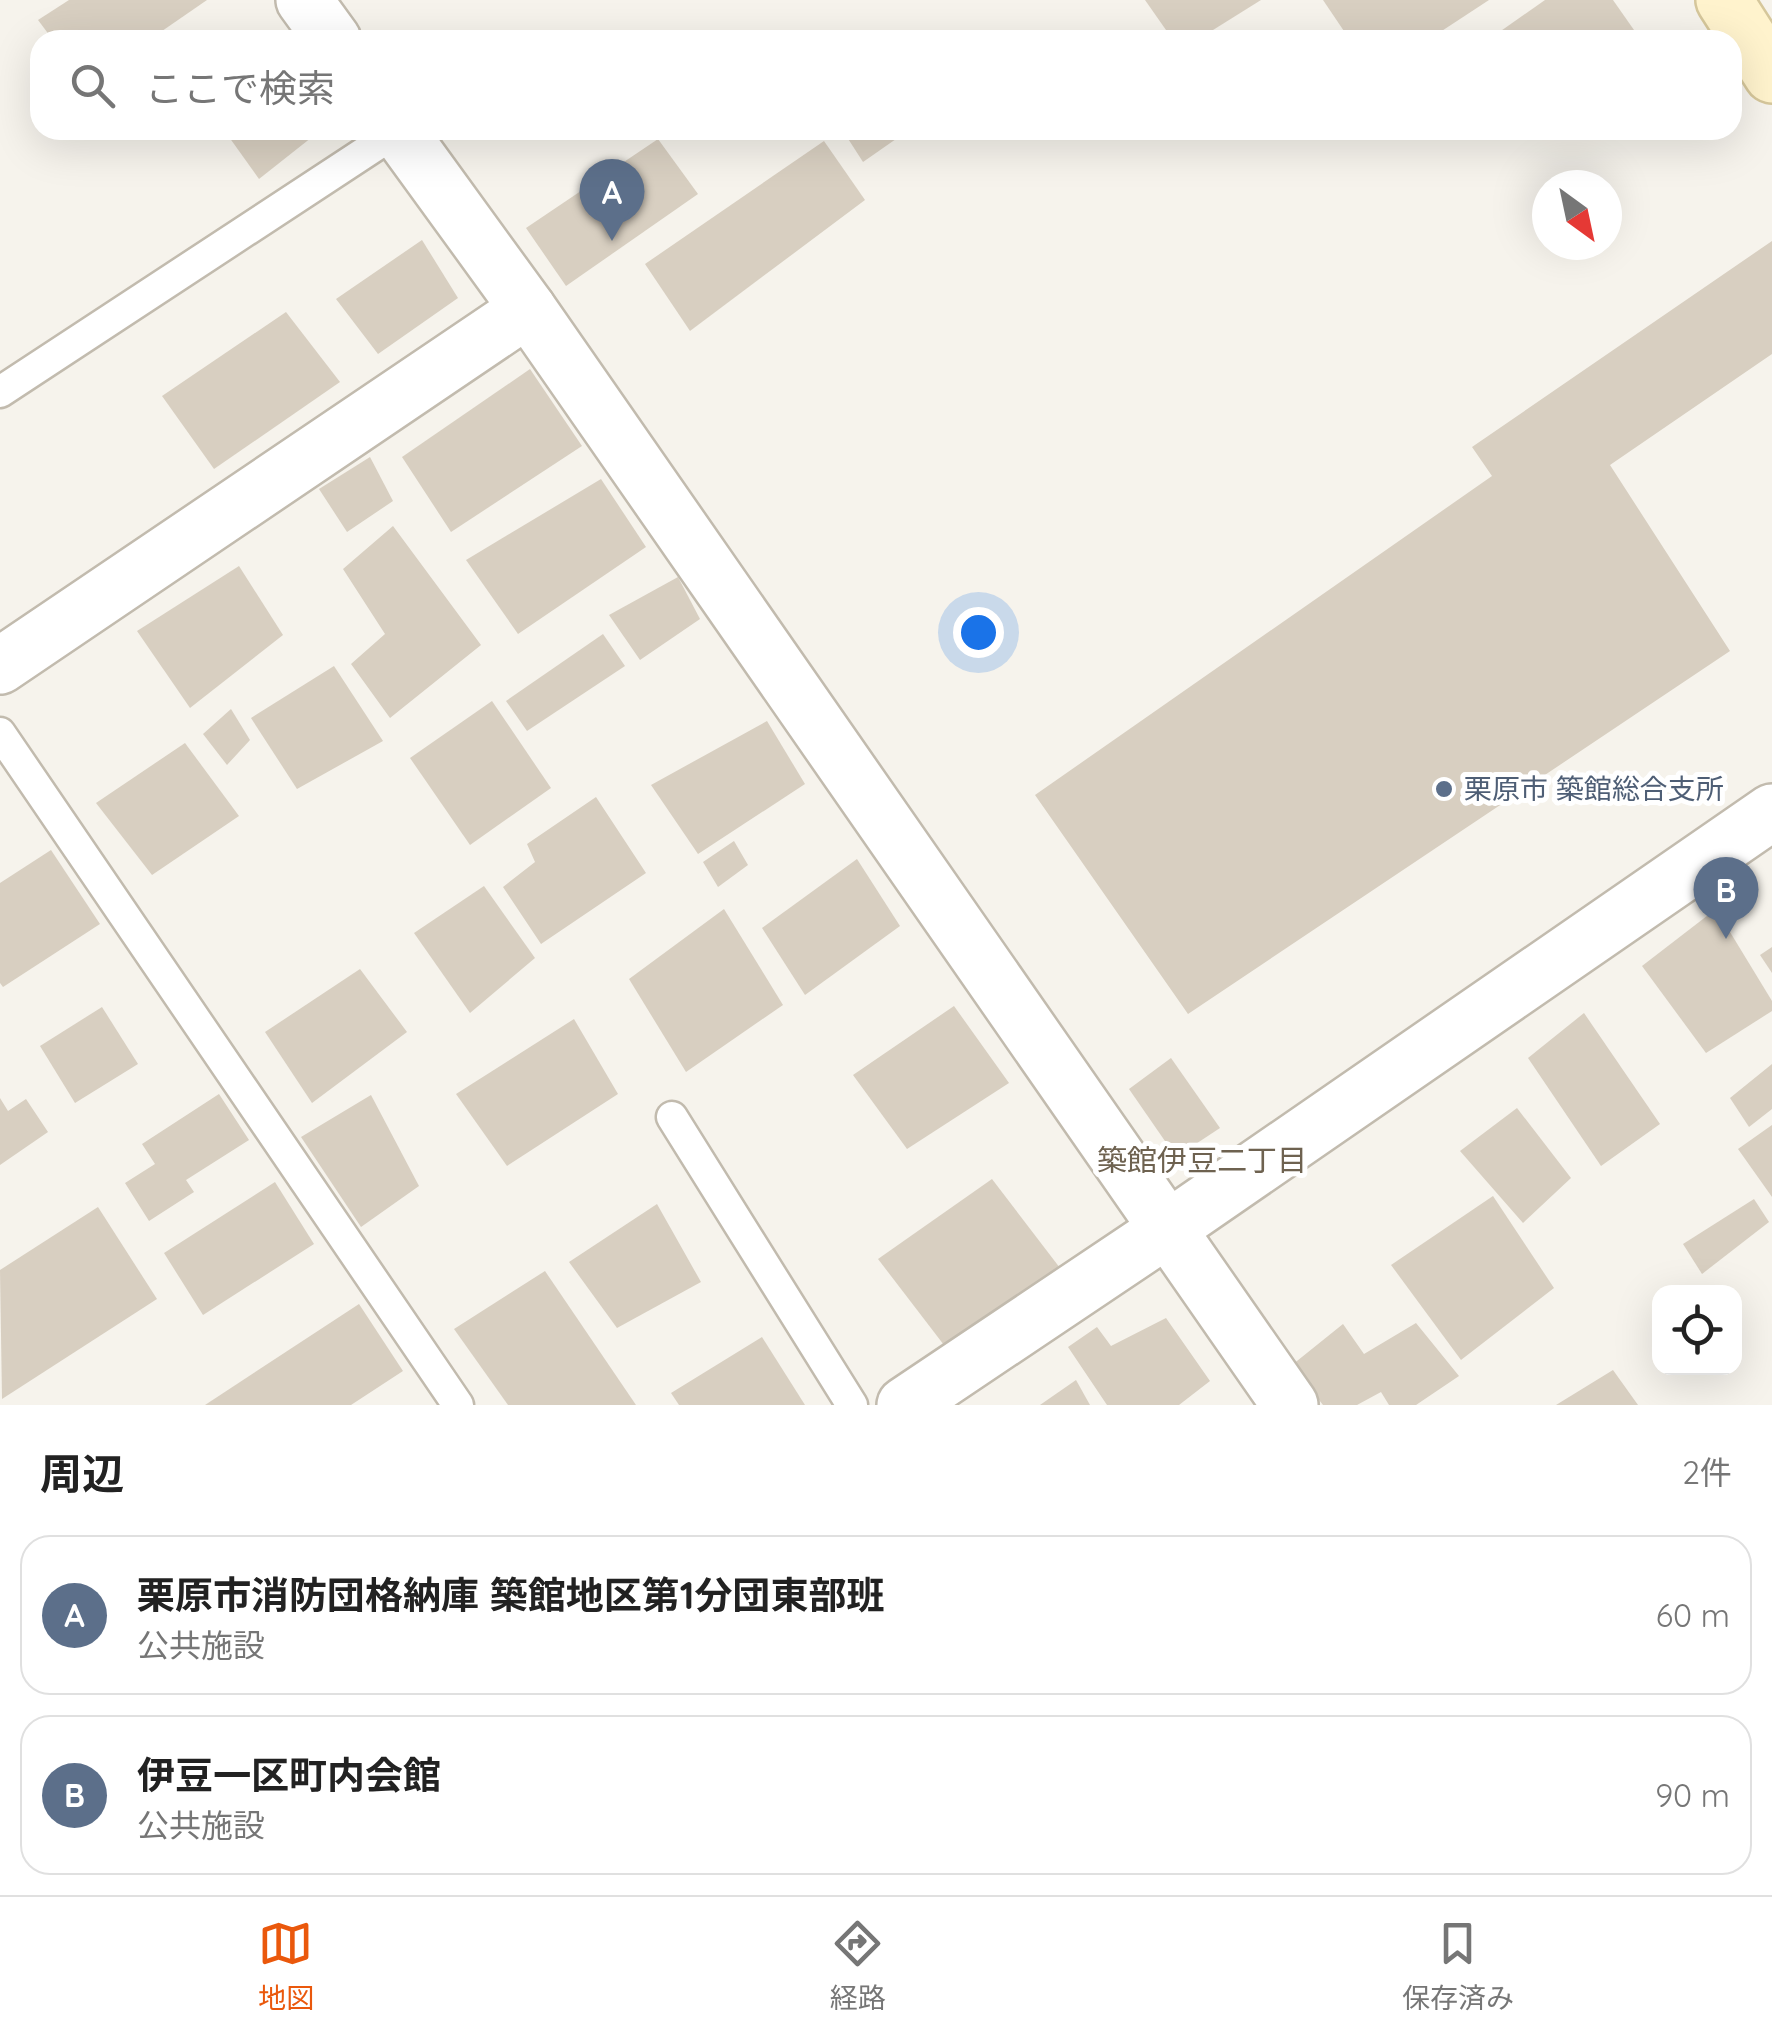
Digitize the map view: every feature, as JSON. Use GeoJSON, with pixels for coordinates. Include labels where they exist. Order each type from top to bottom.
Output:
{"type":"FeatureCollection","features":[{"type":"Feature","properties":{"kind":"street"},"geometry":{"type":"LineString","coordinates":[[304,0],[326,30]]}},
{"type":"Feature","properties":{"kind":"street"},"geometry":{"type":"LineString","coordinates":[[1724,0],[1772,75]]}},
{"type":"Feature","properties":{"kind":"street"},"geometry":{"type":"LineString","coordinates":[[406,140],[528,309],[1290,1405]]}},
{"type":"Feature","properties":{"kind":"street"},"geometry":{"type":"LineString","coordinates":[[0,666],[528,309]]}},
{"type":"Feature","properties":{"kind":"street"},"geometry":{"type":"LineString","coordinates":[[905,1405],[1772,812]]}},
{"type":"Feature","properties":{"kind":"lane"},"geometry":{"type":"LineString","coordinates":[[0,392],[384,140]]}},
{"type":"Feature","properties":{"kind":"lane"},"geometry":{"type":"LineString","coordinates":[[0,733],[458,1405]]}},
{"type":"Feature","properties":{"kind":"lane"},"geometry":{"type":"LineString","coordinates":[[672,1117],[852,1405]]}},
{"type":"Feature","properties":{"kind":"building"},"geometry":{"type":"Polygon","coordinates":[[[69,0],[207,0],[164,30],[46,30],[38,20],[69,0]]]}},
{"type":"Feature","properties":{"kind":"building"},"geometry":{"type":"Polygon","coordinates":[[[1145,0],[1261,0],[1213,30],[1166,30],[1145,0]]]}},
{"type":"Feature","properties":{"kind":"building"},"geometry":{"type":"Polygon","coordinates":[[[1323,0],[1489,0],[1443,30],[1343,30],[1323,0]]]}},
{"type":"Feature","properties":{"kind":"building"},"geometry":{"type":"Polygon","coordinates":[[[1545,0],[1613,0],[1634,30],[1502,30],[1545,0]]]}},
{"type":"Feature","properties":{"kind":"building"},"geometry":{"type":"Polygon","coordinates":[[[231,140],[308,140],[259,179],[231,140]]]}},
{"type":"Feature","properties":{"kind":"building"},"geometry":{"type":"Polygon","coordinates":[[[657,140],[698,194],[566,286],[526,228],[657,140]]]}},
{"type":"Feature","properties":{"kind":"building"},"geometry":{"type":"Polygon","coordinates":[[[849,140],[895,140],[863,162],[849,140]]]}},
{"type":"Feature","properties":{"kind":"building"},"geometry":{"type":"Polygon","coordinates":[[[824,141],[865,200],[690,331],[645,264],[824,141]]]}},
{"type":"Feature","properties":{"kind":"building"},"geometry":{"type":"Polygon","coordinates":[[[422,240],[458,298],[378,354],[336,299],[422,240]]]}},
{"type":"Feature","properties":{"kind":"building"},"geometry":{"type":"Polygon","coordinates":[[[1772,241],[1772,354],[1610,465],[1730,651],[1188,1014],[1035,795],[1492,476],[1472,447],[1772,241]]]}},
{"type":"Feature","properties":{"kind":"building"},"geometry":{"type":"Polygon","coordinates":[[[286,312],[340,382],[214,469],[162,396],[286,312]]]}},
{"type":"Feature","properties":{"kind":"building"},"geometry":{"type":"Polygon","coordinates":[[[530,369],[582,446],[451,532],[402,457],[530,369]]]}},
{"type":"Feature","properties":{"kind":"building"},"geometry":{"type":"Polygon","coordinates":[[[370,457],[393,501],[347,532],[319,489],[370,457]]]}},
{"type":"Feature","properties":{"kind":"building"},"geometry":{"type":"Polygon","coordinates":[[[601,479],[646,547],[518,634],[466,560],[601,479]]]}},
{"type":"Feature","properties":{"kind":"building"},"geometry":{"type":"Polygon","coordinates":[[[393,526],[481,645],[390,718],[351,664],[385,634],[343,569],[393,526]]]}},
{"type":"Feature","properties":{"kind":"building"},"geometry":{"type":"Polygon","coordinates":[[[239,566],[283,635],[190,708],[137,631],[239,566]]]}},
{"type":"Feature","properties":{"kind":"building"},"geometry":{"type":"Polygon","coordinates":[[[678,577],[700,619],[640,660],[609,615],[678,577]]]}},
{"type":"Feature","properties":{"kind":"building"},"geometry":{"type":"Polygon","coordinates":[[[603,634],[625,666],[527,731],[506,701],[603,634]]]}},
{"type":"Feature","properties":{"kind":"building"},"geometry":{"type":"Polygon","coordinates":[[[334,666],[383,741],[297,789],[251,718],[334,666]]]}},
{"type":"Feature","properties":{"kind":"building"},"geometry":{"type":"Polygon","coordinates":[[[492,701],[551,788],[470,845],[410,758],[492,701]]]}},
{"type":"Feature","properties":{"kind":"building"},"geometry":{"type":"Polygon","coordinates":[[[231,709],[250,740],[227,765],[203,734],[231,709]]]}},
{"type":"Feature","properties":{"kind":"building"},"geometry":{"type":"Polygon","coordinates":[[[767,721],[805,784],[698,854],[651,785],[767,721]]]}},
{"type":"Feature","properties":{"kind":"building"},"geometry":{"type":"Polygon","coordinates":[[[185,743],[239,816],[152,875],[96,803],[185,743]]]}},
{"type":"Feature","properties":{"kind":"building"},"geometry":{"type":"Polygon","coordinates":[[[596,797],[646,873],[541,944],[503,887],[535,862],[527,844],[596,797]]]}},
{"type":"Feature","properties":{"kind":"building"},"geometry":{"type":"Polygon","coordinates":[[[734,841],[748,865],[718,887],[703,862],[734,841]]]}},
{"type":"Feature","properties":{"kind":"building"},"geometry":{"type":"Polygon","coordinates":[[[51,850],[100,924],[3,987],[0,883],[51,850]]]}},
{"type":"Feature","properties":{"kind":"building"},"geometry":{"type":"Polygon","coordinates":[[[857,859],[900,926],[805,995],[762,928],[857,859]]]}},
{"type":"Feature","properties":{"kind":"building"},"geometry":{"type":"Polygon","coordinates":[[[484,886],[535,958],[470,1013],[414,933],[484,886]]]}},
{"type":"Feature","properties":{"kind":"building"},"geometry":{"type":"Polygon","coordinates":[[[724,909],[783,1005],[686,1072],[629,979],[724,909]]]}},
{"type":"Feature","properties":{"kind":"building"},"geometry":{"type":"Polygon","coordinates":[[[1716,909],[1772,1001],[1772,1011],[1706,1053],[1642,966],[1716,909]]]}},
{"type":"Feature","properties":{"kind":"building"},"geometry":{"type":"Polygon","coordinates":[[[1772,947],[1772,973],[1760,955],[1772,947]]]}},
{"type":"Feature","properties":{"kind":"building"},"geometry":{"type":"Polygon","coordinates":[[[360,969],[407,1032],[312,1103],[265,1032],[360,969]]]}},
{"type":"Feature","properties":{"kind":"building"},"geometry":{"type":"Polygon","coordinates":[[[954,1006],[1009,1083],[907,1149],[853,1075],[954,1006]]]}},
{"type":"Feature","properties":{"kind":"building"},"geometry":{"type":"Polygon","coordinates":[[[102,1007],[138,1064],[75,1103],[40,1046],[102,1007]]]}},
{"type":"Feature","properties":{"kind":"building"},"geometry":{"type":"Polygon","coordinates":[[[1584,1013],[1660,1124],[1601,1166],[1528,1058],[1584,1013]]]}},
{"type":"Feature","properties":{"kind":"building"},"geometry":{"type":"Polygon","coordinates":[[[574,1019],[618,1094],[507,1166],[456,1094],[574,1019]]]}},
{"type":"Feature","properties":{"kind":"building"},"geometry":{"type":"Polygon","coordinates":[[[1171,1058],[1220,1128],[1176,1157],[1129,1089],[1171,1058]]]}},
{"type":"Feature","properties":{"kind":"building"},"geometry":{"type":"Polygon","coordinates":[[[1772,1064],[1772,1109],[1749,1127],[1730,1098],[1772,1064]]]}},
{"type":"Feature","properties":{"kind":"building"},"geometry":{"type":"Polygon","coordinates":[[[219,1094],[249,1140],[186,1180],[194,1192],[149,1221],[125,1183],[155,1164],[142,1144],[219,1094]]]}},
{"type":"Feature","properties":{"kind":"building"},"geometry":{"type":"Polygon","coordinates":[[[371,1095],[419,1186],[361,1227],[301,1137],[371,1095]]]}},
{"type":"Feature","properties":{"kind":"building"},"geometry":{"type":"Polygon","coordinates":[[[0,1098],[8,1111],[26,1099],[48,1132],[0,1165],[0,1098]]]}},
{"type":"Feature","properties":{"kind":"building"},"geometry":{"type":"Polygon","coordinates":[[[1517,1108],[1571,1178],[1523,1223],[1460,1151],[1517,1108]]]}},
{"type":"Feature","properties":{"kind":"building"},"geometry":{"type":"Polygon","coordinates":[[[1772,1125],[1772,1197],[1738,1149],[1772,1125]]]}},
{"type":"Feature","properties":{"kind":"building"},"geometry":{"type":"Polygon","coordinates":[[[992,1179],[1060,1268],[947,1349],[878,1259],[992,1179]]]}},
{"type":"Feature","properties":{"kind":"building"},"geometry":{"type":"Polygon","coordinates":[[[275,1182],[314,1244],[203,1315],[164,1253],[275,1182]]]}},
{"type":"Feature","properties":{"kind":"building"},"geometry":{"type":"Polygon","coordinates":[[[1493,1196],[1554,1288],[1461,1360],[1391,1265],[1493,1196]]]}},
{"type":"Feature","properties":{"kind":"building"},"geometry":{"type":"Polygon","coordinates":[[[1754,1199],[1769,1222],[1702,1274],[1683,1244],[1754,1199]]]}},
{"type":"Feature","properties":{"kind":"building"},"geometry":{"type":"Polygon","coordinates":[[[657,1204],[701,1282],[617,1328],[569,1262],[657,1204]]]}},
{"type":"Feature","properties":{"kind":"building"},"geometry":{"type":"Polygon","coordinates":[[[98,1207],[157,1299],[2,1399],[0,1270],[98,1207]]]}},
{"type":"Feature","properties":{"kind":"building"},"geometry":{"type":"Polygon","coordinates":[[[545,1271],[636,1405],[508,1405],[454,1329],[545,1271]]]}},
{"type":"Feature","properties":{"kind":"building"},"geometry":{"type":"Polygon","coordinates":[[[359,1304],[403,1371],[351,1405],[205,1405],[359,1304]]]}},
{"type":"Feature","properties":{"kind":"building"},"geometry":{"type":"Polygon","coordinates":[[[1166,1318],[1210,1381],[1179,1405],[1107,1405],[1068,1347],[1097,1327],[1111,1346],[1166,1318]]]}},
{"type":"Feature","properties":{"kind":"building"},"geometry":{"type":"Polygon","coordinates":[[[1416,1323],[1459,1376],[1416,1405],[1389,1405],[1381,1392],[1357,1405],[1323,1405],[1292,1365],[1343,1324],[1364,1354],[1416,1323]]]}},
{"type":"Feature","properties":{"kind":"building"},"geometry":{"type":"Polygon","coordinates":[[[762,1337],[805,1405],[679,1405],[671,1393],[762,1337]]]}},
{"type":"Feature","properties":{"kind":"building"},"geometry":{"type":"Polygon","coordinates":[[[1613,1370],[1638,1405],[1556,1405],[1613,1370]]]}},
{"type":"Feature","properties":{"kind":"building"},"geometry":{"type":"Polygon","coordinates":[[[1076,1380],[1090,1405],[1040,1405],[1076,1380]]]}},
{"type":"Feature","properties":{"kind":"place","name":"栗原市消防団格納庫 築館地区第1分団東部班"},"geometry":{"type":"Point","coordinates":[612,241]}},
{"type":"Feature","properties":{"kind":"place","name":"栗原市 築館総合支所"},"geometry":{"type":"Point","coordinates":[1444,789]}},
{"type":"Feature","properties":{"kind":"place","name":"伊豆一区町内会館"},"geometry":{"type":"Point","coordinates":[1726,939]}},
{"type":"Feature","properties":{"kind":"district","name":"築館伊豆二丁目"},"geometry":{"type":"Point","coordinates":[1202,1161]}}]}
